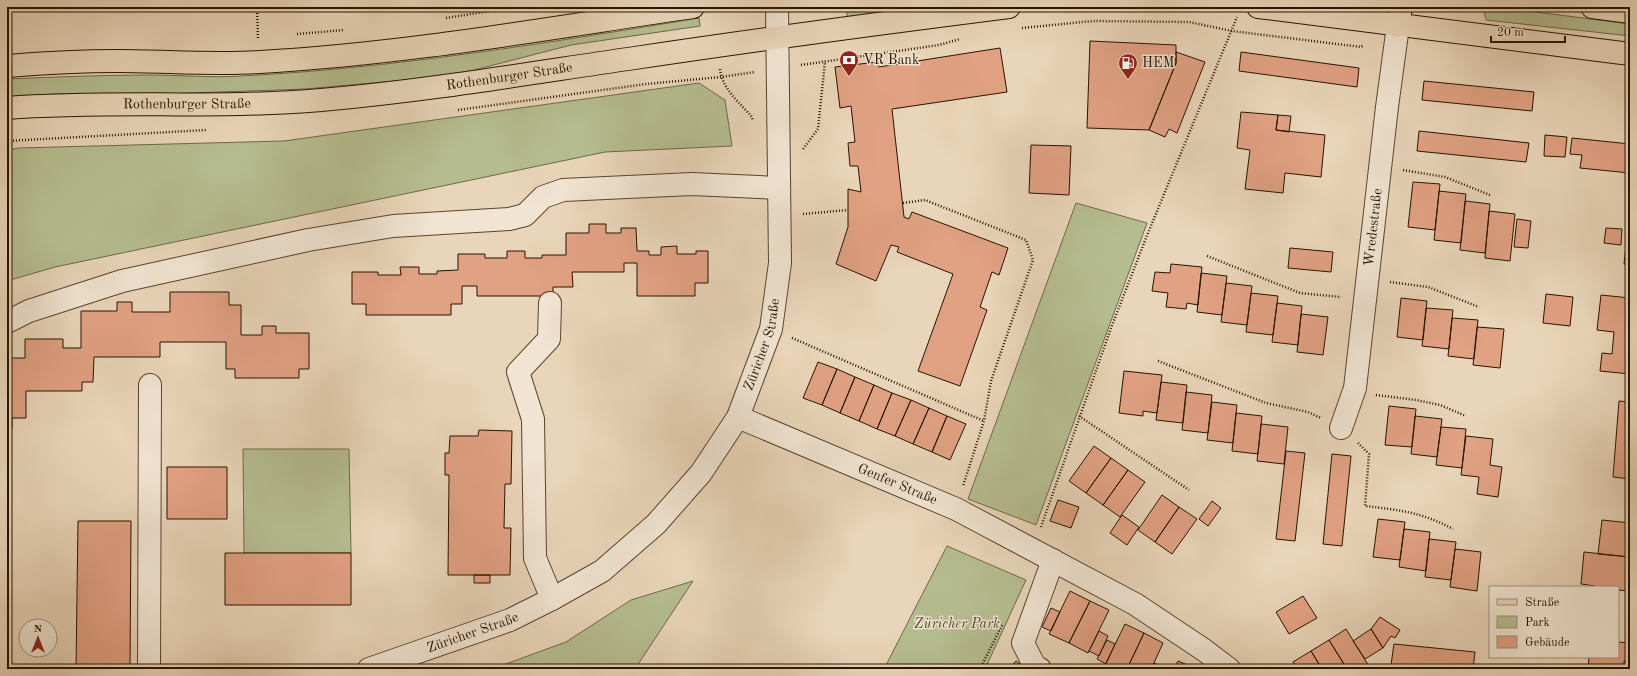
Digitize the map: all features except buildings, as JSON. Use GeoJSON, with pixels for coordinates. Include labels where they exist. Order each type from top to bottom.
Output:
{"type":"FeatureCollection","features":[{"type":"Feature","properties":{"kind":"main road"},"geometry":{"type":"LineString","coordinates":[[7,66],[118,61],[206,63],[259,62],[423,47],[516,35],[693,7]]}},
{"type":"Feature","properties":{"kind":"main road","name":"Rothenburger Straße"},"geometry":{"type":"LineString","coordinates":[[7,108],[107,104],[239,105],[328,100],[461,85],[718,46],[1009,7]]}},
{"type":"Feature","properties":{"kind":"main road"},"geometry":{"type":"LineString","coordinates":[[1592,7],[1630,12]]}},
{"type":"Feature","properties":{"kind":"main road"},"geometry":{"type":"LineString","coordinates":[[1248,10],[1399,16],[1630,54]]}},
{"type":"Feature","properties":{"kind":"street","name":"Züricher Straße"},"geometry":{"type":"LineString","coordinates":[[368,669],[510,620],[552,599],[602,571],[656,524],[701,473],[738,417],[771,329],[780,263],[777,7]]}},
{"type":"Feature","properties":{"kind":"street","name":"Wredestraße"},"geometry":{"type":"LineString","coordinates":[[1340,428],[1355,388],[1399,16]]}},
{"type":"Feature","properties":{"kind":"street"},"geometry":{"type":"LineString","coordinates":[[7,322],[30,311],[122,281],[308,240],[393,226],[508,219],[525,215],[543,197],[563,190],[692,184],[778,188]]}},
{"type":"Feature","properties":{"kind":"street"},"geometry":{"type":"LineString","coordinates":[[550,303],[549,339],[518,372],[532,419],[535,558],[552,599]]}},
{"type":"Feature","properties":{"kind":"street"},"geometry":{"type":"LineString","coordinates":[[149,669],[150,385]]}},
{"type":"Feature","properties":{"kind":"street","name":"Genfer Straße"},"geometry":{"type":"LineString","coordinates":[[738,417],[956,509],[1135,604],[1204,650],[1229,669]]}},
{"type":"Feature","properties":{"kind":"street"},"geometry":{"type":"LineString","coordinates":[[1040,669],[1035,667],[1022,643],[1053,560]]}},
{"type":"Feature","properties":{"kind":"path"},"geometry":{"type":"LineString","coordinates":[[257,7],[259,62]]}},
{"type":"Feature","properties":{"kind":"path"},"geometry":{"type":"LineString","coordinates":[[440,19],[515,7]]}},
{"type":"Feature","properties":{"kind":"path"},"geometry":{"type":"LineString","coordinates":[[1034,550],[1079,416],[1146,238],[1232,31],[1248,10]]}},
{"type":"Feature","properties":{"kind":"path"},"geometry":{"type":"LineString","coordinates":[[1018,28],[1093,21],[1189,22],[1232,31],[1361,47],[1367,43]]}},
{"type":"Feature","properties":{"kind":"path"},"geometry":{"type":"LineString","coordinates":[[296,34],[349,29]]}},
{"type":"Feature","properties":{"kind":"path"},"geometry":{"type":"LineString","coordinates":[[250,38],[265,36]]}},
{"type":"Feature","properties":{"kind":"path"},"geometry":{"type":"LineString","coordinates":[[450,111],[646,84],[721,77],[939,44],[961,38]]}},
{"type":"Feature","properties":{"kind":"path"},"geometry":{"type":"LineString","coordinates":[[718,46],[721,77],[727,89],[752,117],[755,125]]}},
{"type":"Feature","properties":{"kind":"path"},"geometry":{"type":"LineString","coordinates":[[800,153],[818,129],[825,61]]}},
{"type":"Feature","properties":{"kind":"path"},"geometry":{"type":"LineString","coordinates":[[7,141],[208,130]]}},
{"type":"Feature","properties":{"kind":"path"},"geometry":{"type":"LineString","coordinates":[[1380,167],[1444,177],[1490,195]]}},
{"type":"Feature","properties":{"kind":"path"},"geometry":{"type":"LineString","coordinates":[[903,203],[925,200],[1026,240],[1034,260],[990,381],[984,421],[956,509]]}},
{"type":"Feature","properties":{"kind":"path"},"geometry":{"type":"LineString","coordinates":[[779,216],[848,210]]}},
{"type":"Feature","properties":{"kind":"path"},"geometry":{"type":"LineString","coordinates":[[1207,256],[1300,293],[1428,287],[1479,307]]}},
{"type":"Feature","properties":{"kind":"path"},"geometry":{"type":"LineString","coordinates":[[771,329],[984,421]]}},
{"type":"Feature","properties":{"kind":"path"},"geometry":{"type":"LineString","coordinates":[[1158,361],[1266,403],[1308,412],[1340,428],[1369,454],[1364,506],[1402,510],[1432,518],[1452,529]]}},
{"type":"Feature","properties":{"kind":"path"},"geometry":{"type":"LineString","coordinates":[[1355,388],[1380,397],[1416,400],[1440,405],[1466,416]]}},
{"type":"Feature","properties":{"kind":"path"},"geometry":{"type":"LineString","coordinates":[[1079,416],[1189,490]]}},
{"type":"Feature","properties":{"kind":"path"},"geometry":{"type":"LineString","coordinates":[[980,669],[1000,631]]}},
{"type":"Feature","properties":{"kind":"green space"},"geometry":{"type":"Polygon","coordinates":[[[865,7],[924,7],[847,18],[847,9],[865,7]]]}},
{"type":"Feature","properties":{"kind":"green space"},"geometry":{"type":"Polygon","coordinates":[[[1487,7],[1630,24],[1630,36],[1486,20],[1484,11],[1487,7]]]}},
{"type":"Feature","properties":{"kind":"green space"},"geometry":{"type":"Polygon","coordinates":[[[699,18],[700,26],[571,45],[451,76],[305,89],[162,94],[55,94],[7,97],[7,79],[132,75],[230,77],[356,67],[414,61],[528,45],[699,18]]]}},
{"type":"Feature","properties":{"kind":"green space"},"geometry":{"type":"Polygon","coordinates":[[[699,83],[725,100],[732,146],[605,152],[55,267],[7,281],[7,150],[19,148],[284,141],[699,83]]]}},
{"type":"Feature","properties":{"kind":"green space"},"geometry":{"type":"Polygon","coordinates":[[[1076,203],[1147,223],[1036,525],[968,499],[1076,203]]]}},
{"type":"Feature","properties":{"kind":"green space"},"geometry":{"type":"Polygon","coordinates":[[[243,449],[349,449],[351,553],[244,553],[243,449]]]}},
{"type":"Feature","properties":{"kind":"green space","name":"Züricher Park"},"geometry":{"type":"Polygon","coordinates":[[[947,546],[1026,580],[985,669],[884,669],[947,546]]]}},
{"type":"Feature","properties":{"kind":"green space"},"geometry":{"type":"Polygon","coordinates":[[[693,581],[635,669],[492,669],[566,642],[631,600],[693,581]]]}},
{"type":"Feature","properties":{"kind":"place","name":"VR Bank"},"geometry":{"type":"Point","coordinates":[849,77]}},
{"type":"Feature","properties":{"kind":"place","name":"HEM"},"geometry":{"type":"Point","coordinates":[1128,80]}}]}
